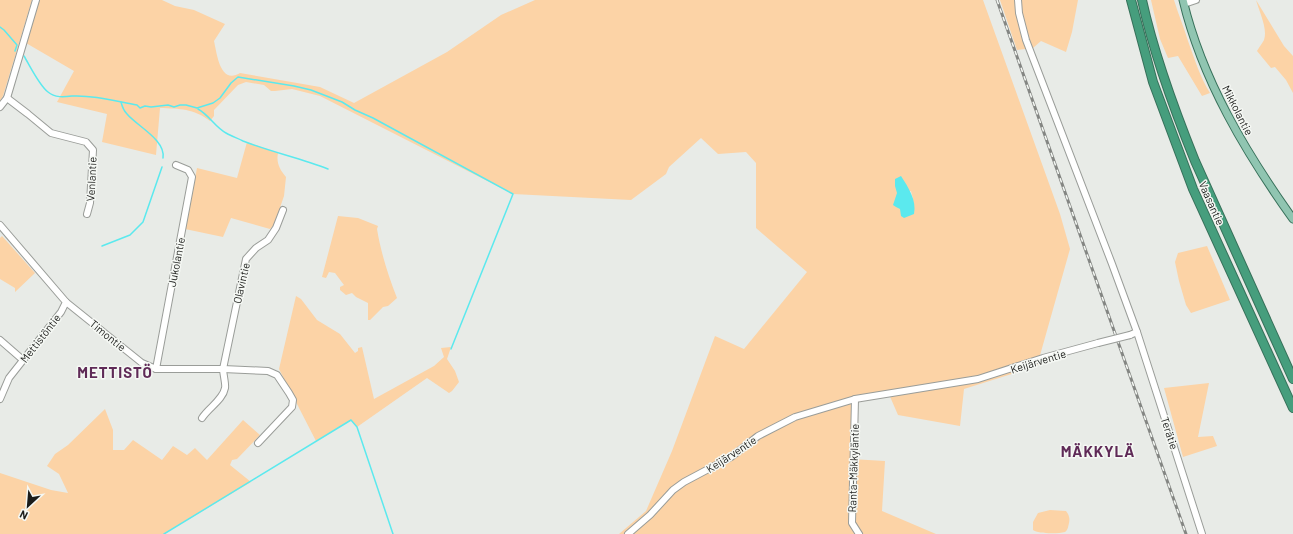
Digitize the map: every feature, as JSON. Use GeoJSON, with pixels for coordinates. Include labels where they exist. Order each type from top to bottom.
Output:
{"type":"FeatureCollection","features":[{"type":"Feature","properties":{"kind":"highway","name":"Vaasantie"},"geometry":{"type":"LineString","coordinates":[[1130,0],[1153,82],[1193,189],[1293,408]]}},
{"type":"Feature","properties":{"kind":"highway","name":"Vaasantie"},"geometry":{"type":"LineString","coordinates":[[1142,0],[1157,57],[1184,134],[1293,379]]}},
{"type":"Feature","properties":{"kind":"main road","name":"Mikkolantie"},"geometry":{"type":"LineString","coordinates":[[1184,2],[1204,64],[1228,116],[1249,156],[1293,219]]}},
{"type":"Feature","properties":{"kind":"street"},"geometry":{"type":"LineString","coordinates":[[0,107],[6,98],[36,0]]}},
{"type":"Feature","properties":{"kind":"street"},"geometry":{"type":"LineString","coordinates":[[1018,0],[1019,13],[1026,40],[1137,332]]}},
{"type":"Feature","properties":{"kind":"street"},"geometry":{"type":"LineString","coordinates":[[1184,2],[1196,0]]}},
{"type":"Feature","properties":{"kind":"street","name":"Venlantie"},"geometry":{"type":"LineString","coordinates":[[6,98],[51,133],[86,142],[92,150],[90,203],[87,214]]}},
{"type":"Feature","properties":{"kind":"street","name":"Jukolantie"},"geometry":{"type":"LineString","coordinates":[[156,369],[192,177],[188,170],[176,165]]}},
{"type":"Feature","properties":{"kind":"street","name":"Olavintie"},"geometry":{"type":"LineString","coordinates":[[202,418],[205,412],[222,396],[226,387],[223,369],[246,259],[256,248],[268,240],[276,228],[283,210]]}},
{"type":"Feature","properties":{"kind":"street","name":"Mettistöntie"},"geometry":{"type":"LineString","coordinates":[[0,225],[66,302],[61,312],[9,378],[0,399]]}},
{"type":"Feature","properties":{"kind":"street","name":"Timontie"},"geometry":{"type":"LineString","coordinates":[[66,302],[142,363],[156,369],[268,371],[277,375],[292,397],[292,407],[258,443]]}},
{"type":"Feature","properties":{"kind":"street","name":"Keijärventie"},"geometry":{"type":"LineString","coordinates":[[628,534],[650,515],[673,490],[684,482],[731,457],[758,436],[795,417],[855,399],[978,379],[1043,358],[1137,332]]}},
{"type":"Feature","properties":{"kind":"street","name":"Terätie"},"geometry":{"type":"LineString","coordinates":[[1137,332],[1202,534]]}},
{"type":"Feature","properties":{"kind":"street"},"geometry":{"type":"LineString","coordinates":[[0,340],[23,360]]}},
{"type":"Feature","properties":{"kind":"street","name":"Ranta-Mäkkyläntie"},"geometry":{"type":"LineString","coordinates":[[855,399],[852,523],[859,534]]}},
{"type":"Feature","properties":{"kind":"shaded area"},"geometry":{"type":"Polygon","coordinates":[[[0,0],[32,0],[3,96],[0,101],[0,0]]]}},
{"type":"Feature","properties":{"kind":"shaded area"},"geometry":{"type":"Polygon","coordinates":[[[39,0],[162,0],[175,6],[194,10],[225,24],[214,41],[218,60],[224,72],[228,75],[233,76],[240,73],[320,87],[354,103],[447,52],[501,15],[535,0],[983,0],[1060,214],[1070,249],[1037,366],[964,389],[960,426],[898,415],[888,392],[853,397],[851,459],[885,461],[882,511],[936,534],[619,534],[646,511],[672,451],[715,336],[744,349],[807,272],[756,228],[756,163],[746,152],[718,154],[701,138],[669,167],[666,174],[631,200],[513,194],[320,96],[292,89],[271,91],[264,85],[246,82],[238,85],[214,110],[214,116],[210,121],[192,111],[160,108],[156,155],[102,142],[107,114],[57,102],[74,71],[26,43],[39,0]],[[911,191],[898,193],[894,205],[913,199],[911,191]]]}},
{"type":"Feature","properties":{"kind":"shaded area"},"geometry":{"type":"Polygon","coordinates":[[[1000,0],[1078,0],[1072,32],[1066,52],[1041,41],[1033,48],[1017,50],[1000,0]]]}},
{"type":"Feature","properties":{"kind":"shaded area"},"geometry":{"type":"Polygon","coordinates":[[[1151,0],[1174,0],[1203,81],[1210,93],[1202,96],[1178,56],[1168,58],[1160,39],[1151,0]]]}},
{"type":"Feature","properties":{"kind":"shaded area"},"geometry":{"type":"Polygon","coordinates":[[[1256,0],[1284,46],[1293,56],[1293,93],[1286,80],[1275,67],[1271,68],[1257,51],[1264,40],[1265,31],[1256,0]]]}},
{"type":"Feature","properties":{"kind":"shaded area"},"geometry":{"type":"Polygon","coordinates":[[[247,142],[278,153],[279,166],[286,177],[284,196],[274,225],[270,229],[231,218],[223,237],[185,229],[197,168],[237,178],[247,142]]]}},
{"type":"Feature","properties":{"kind":"shaded area"},"geometry":{"type":"Polygon","coordinates":[[[338,216],[358,218],[378,226],[377,229],[383,255],[397,298],[388,306],[383,307],[370,320],[368,320],[368,303],[356,297],[352,293],[346,295],[340,290],[340,287],[344,285],[335,273],[329,272],[326,278],[322,277],[338,216]]]}},
{"type":"Feature","properties":{"kind":"shaded area"},"geometry":{"type":"Polygon","coordinates":[[[2,236],[35,273],[15,292],[15,288],[0,279],[0,238],[2,236]]]}},
{"type":"Feature","properties":{"kind":"shaded area"},"geometry":{"type":"Polygon","coordinates":[[[1207,246],[1230,300],[1191,313],[1186,305],[1175,262],[1178,253],[1207,246]]]}},
{"type":"Feature","properties":{"kind":"shaded area"},"geometry":{"type":"Polygon","coordinates":[[[296,296],[301,299],[317,320],[340,334],[355,353],[358,351],[358,348],[362,347],[374,399],[434,366],[444,357],[441,348],[451,347],[447,359],[455,371],[459,382],[449,393],[427,378],[357,427],[351,420],[316,441],[279,369],[296,296]]]}},
{"type":"Feature","properties":{"kind":"shaded area"},"geometry":{"type":"Polygon","coordinates":[[[1209,383],[1198,437],[1213,436],[1217,446],[1183,457],[1164,388],[1209,383]]]}},
{"type":"Feature","properties":{"kind":"shaded area"},"geometry":{"type":"Polygon","coordinates":[[[105,409],[113,430],[113,450],[124,450],[133,440],[162,460],[173,446],[187,455],[195,448],[207,460],[243,420],[260,435],[237,459],[232,460],[230,465],[251,482],[164,534],[0,534],[0,473],[51,490],[68,493],[59,474],[47,466],[55,454],[68,445],[105,409]]]}},
{"type":"Feature","properties":{"kind":"shaded area"},"geometry":{"type":"Polygon","coordinates":[[[1050,510],[1067,512],[1069,521],[1068,528],[1065,532],[1048,533],[1033,530],[1033,522],[1038,513],[1050,510]]]}},
{"type":"Feature","properties":{"kind":"water"},"geometry":{"type":"Polygon","coordinates":[[[901,176],[911,194],[915,209],[914,214],[904,218],[901,216],[900,209],[893,205],[897,193],[895,179],[901,176]]]}},
{"type":"Feature","properties":{"kind":"waterway"},"geometry":{"type":"LineString","coordinates":[[0,27],[17,45],[15,51]]}},
{"type":"Feature","properties":{"kind":"waterway"},"geometry":{"type":"LineString","coordinates":[[24,56],[41,85],[48,92],[54,95],[60,97],[96,97],[137,105],[140,108],[145,106],[151,107],[168,105],[174,107],[186,105],[197,108],[213,103],[220,98],[231,83],[238,77],[311,90],[342,102],[513,194],[451,349]]}},
{"type":"Feature","properties":{"kind":"waterway"},"geometry":{"type":"LineString","coordinates":[[121,102],[127,114],[156,139],[163,151],[163,158]]}},
{"type":"Feature","properties":{"kind":"waterway"},"geometry":{"type":"LineString","coordinates":[[198,109],[222,130],[232,136],[254,145],[328,169]]}},
{"type":"Feature","properties":{"kind":"waterway"},"geometry":{"type":"LineString","coordinates":[[102,246],[130,235],[143,222],[162,167]]}},
{"type":"Feature","properties":{"kind":"waterway"},"geometry":{"type":"LineString","coordinates":[[164,534],[351,420],[357,427],[393,534]]}},
{"type":"Feature","properties":{"kind":"railway"},"geometry":{"type":"LineString","coordinates":[[997,0],[1186,534]]}},
{"type":"Feature","properties":{"kind":"district","name":"METTISTÖ"},"geometry":{"type":"Point","coordinates":[115,372]}},
{"type":"Feature","properties":{"kind":"district","name":"MÄKKYLÄ"},"geometry":{"type":"Point","coordinates":[1098,451]}}]}
